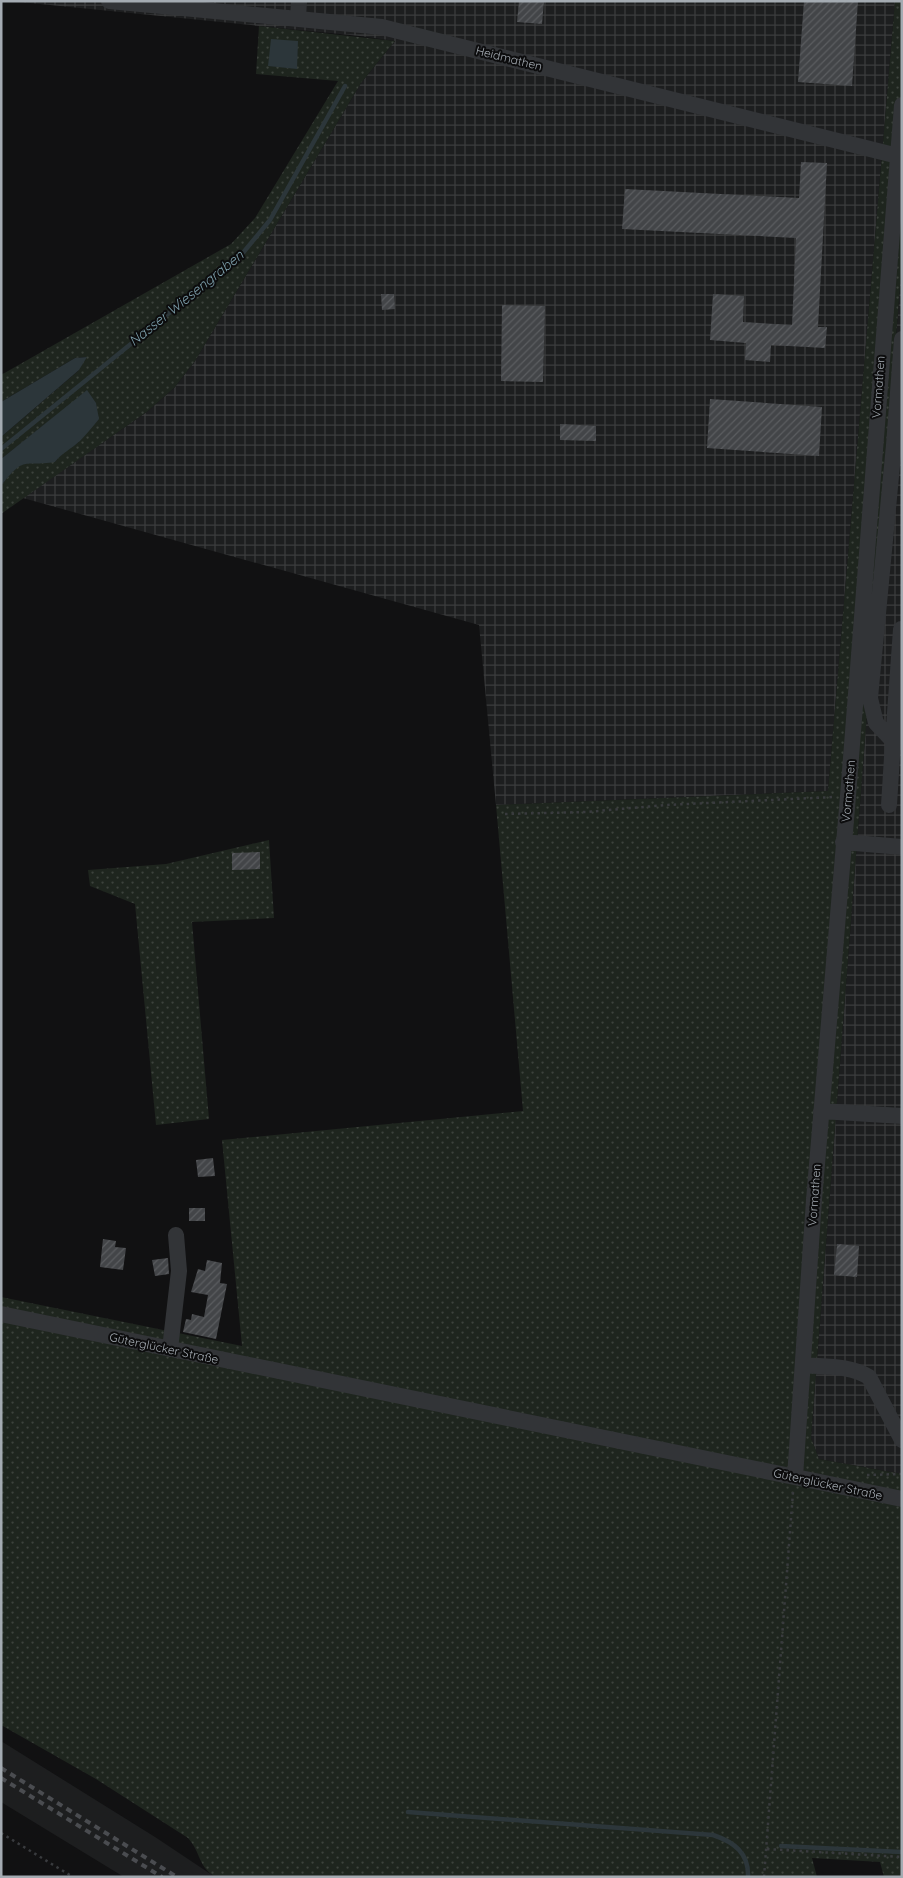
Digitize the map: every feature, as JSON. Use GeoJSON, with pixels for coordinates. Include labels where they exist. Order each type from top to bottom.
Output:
{"type":"FeatureCollection","features":[{"type":"Feature","properties":{"kind":"street","name":"Heidmathen"},"geometry":{"type":"LineString","coordinates":[[110,1],[298,18],[399,30],[900,156]]}},
{"type":"Feature","properties":{"kind":"street"},"geometry":{"type":"LineString","coordinates":[[298,18],[299,1]]}},
{"type":"Feature","properties":{"kind":"street","name":"Vormathen"},"geometry":{"type":"LineString","coordinates":[[795,1477],[821,1110],[900,156],[902,105]]}},
{"type":"Feature","properties":{"kind":"street"},"geometry":{"type":"LineString","coordinates":[[898,742],[876,723],[870,698],[902,339]]}},
{"type":"Feature","properties":{"kind":"street"},"geometry":{"type":"LineString","coordinates":[[889,805],[898,742],[902,629]]}},
{"type":"Feature","properties":{"kind":"street"},"geometry":{"type":"LineString","coordinates":[[844,842],[902,847]]}},
{"type":"Feature","properties":{"kind":"street"},"geometry":{"type":"LineString","coordinates":[[821,1110],[902,1116]]}},
{"type":"Feature","properties":{"kind":"street"},"geometry":{"type":"LineString","coordinates":[[170,1350],[179,1271],[176,1235]]}},
{"type":"Feature","properties":{"kind":"street","name":"Güterglücker Straße"},"geometry":{"type":"LineString","coordinates":[[1,1314],[902,1499]]}},
{"type":"Feature","properties":{"kind":"street"},"geometry":{"type":"LineString","coordinates":[[803,1365],[850,1369],[861,1372],[869,1377],[902,1440]]}},
{"type":"Feature","properties":{"kind":"path"},"geometry":{"type":"LineString","coordinates":[[505,814],[586,812],[666,805],[848,796]]}},
{"type":"Feature","properties":{"kind":"path"},"geometry":{"type":"LineString","coordinates":[[764,1877],[795,1477]]}},
{"type":"Feature","properties":{"kind":"path"},"geometry":{"type":"LineString","coordinates":[[1,1834],[73,1877]]}},
{"type":"Feature","properties":{"kind":"path"},"geometry":{"type":"LineString","coordinates":[[767,1849],[902,1857]]}},
{"type":"Feature","properties":{"kind":"shaded area"},"geometry":{"type":"Polygon","coordinates":[[[10,1],[895,1],[828,791],[496,805],[479,625],[23,498],[148,411],[175,387],[195,361],[361,83],[395,41],[10,1]]]}},
{"type":"Feature","properties":{"kind":"shaded area"},"geometry":{"type":"Polygon","coordinates":[[[895,1],[902,1],[902,260],[811,1438],[819,1459],[902,1474],[902,1877],[884,1877],[880,1862],[812,1858],[817,1877],[215,1877],[202,1864],[196,1849],[188,1838],[96,1779],[1,1725],[1,1297],[242,1346],[222,1140],[523,1111],[496,805],[828,791],[895,1]]]}},
{"type":"Feature","properties":{"kind":"shaded area"},"geometry":{"type":"Polygon","coordinates":[[[259,26],[395,41],[361,83],[195,361],[175,387],[148,411],[1,514],[1,486],[15,467],[30,462],[55,462],[62,453],[79,442],[87,391],[1,459],[1,437],[78,371],[86,357],[75,358],[1,402],[1,375],[231,244],[255,218],[338,81],[256,74],[259,26]]]}},
{"type":"Feature","properties":{"kind":"shaded area"},"geometry":{"type":"Polygon","coordinates":[[[271,39],[298,41],[297,69],[268,66],[271,39]]]}},
{"type":"Feature","properties":{"kind":"shaded area"},"geometry":{"type":"Polygon","coordinates":[[[902,260],[902,1474],[819,1459],[811,1438],[902,260]]]}},
{"type":"Feature","properties":{"kind":"shaded area"},"geometry":{"type":"Polygon","coordinates":[[[87,357],[79,370],[1,437],[1,402],[75,358],[87,357]]]}},
{"type":"Feature","properties":{"kind":"shaded area"},"geometry":{"type":"Polygon","coordinates":[[[87,390],[96,403],[99,419],[85,436],[55,462],[20,466],[1,486],[1,459],[87,390]]]}},
{"type":"Feature","properties":{"kind":"shaded area"},"geometry":{"type":"Polygon","coordinates":[[[269,840],[274,918],[192,922],[209,1119],[156,1125],[135,904],[90,886],[88,870],[166,864],[269,840]]]}},
{"type":"Feature","properties":{"kind":"shaded area"},"geometry":{"type":"Polygon","coordinates":[[[1,1741],[155,1837],[215,1877],[124,1877],[1,1802],[1,1741]]]}},
{"type":"Feature","properties":{"kind":"building"},"geometry":{"type":"Polygon","coordinates":[[[519,1],[544,1],[542,24],[517,22],[519,1]]]}},
{"type":"Feature","properties":{"kind":"building"},"geometry":{"type":"Polygon","coordinates":[[[804,1],[858,1],[852,86],[798,82],[804,1]]]}},
{"type":"Feature","properties":{"kind":"building"},"geometry":{"type":"Polygon","coordinates":[[[801,162],[827,163],[818,327],[827,327],[825,348],[771,345],[770,362],[745,360],[746,343],[710,340],[713,294],[744,296],[743,322],[792,325],[796,238],[622,229],[625,189],[799,198],[801,162]]]}},
{"type":"Feature","properties":{"kind":"building"},"geometry":{"type":"Polygon","coordinates":[[[381,294],[394,294],[395,309],[382,310],[381,294]]]}},
{"type":"Feature","properties":{"kind":"building"},"geometry":{"type":"Polygon","coordinates":[[[502,305],[545,306],[543,382],[501,381],[502,305]]]}},
{"type":"Feature","properties":{"kind":"building"},"geometry":{"type":"Polygon","coordinates":[[[710,399],[822,407],[819,456],[707,448],[710,399]]]}},
{"type":"Feature","properties":{"kind":"building"},"geometry":{"type":"Polygon","coordinates":[[[560,424],[596,426],[596,441],[560,440],[560,424]]]}},
{"type":"Feature","properties":{"kind":"building"},"geometry":{"type":"Polygon","coordinates":[[[260,852],[260,869],[232,870],[232,853],[260,852]]]}},
{"type":"Feature","properties":{"kind":"building"},"geometry":{"type":"Polygon","coordinates":[[[213,1158],[215,1176],[198,1177],[196,1160],[213,1158]]]}},
{"type":"Feature","properties":{"kind":"building"},"geometry":{"type":"Polygon","coordinates":[[[189,1208],[205,1208],[205,1221],[189,1221],[189,1208]]]}},
{"type":"Feature","properties":{"kind":"building"},"geometry":{"type":"Polygon","coordinates":[[[103,1239],[116,1241],[115,1247],[126,1248],[123,1270],[100,1267],[103,1239]]]}},
{"type":"Feature","properties":{"kind":"building"},"geometry":{"type":"Polygon","coordinates":[[[837,1244],[859,1246],[857,1277],[834,1275],[837,1244]]]}},
{"type":"Feature","properties":{"kind":"building"},"geometry":{"type":"Polygon","coordinates":[[[168,1258],[169,1274],[155,1276],[152,1260],[168,1258]]]}},
{"type":"Feature","properties":{"kind":"building"},"geometry":{"type":"Polygon","coordinates":[[[207,1260],[222,1263],[220,1283],[227,1284],[216,1339],[183,1332],[186,1319],[191,1320],[192,1314],[204,1317],[208,1295],[191,1292],[198,1269],[205,1271],[207,1260]]]}},
{"type":"Feature","properties":{"kind":"waterway","name":"Nasser Wiesengraben"},"geometry":{"type":"LineString","coordinates":[[1,449],[242,254],[270,220],[345,86]]}},
{"type":"Feature","properties":{"kind":"waterway"},"geometry":{"type":"LineString","coordinates":[[408,1812],[713,1835],[734,1845],[739,1850],[746,1861],[748,1877]]}},
{"type":"Feature","properties":{"kind":"waterway"},"geometry":{"type":"LineString","coordinates":[[781,1846],[902,1852]]}},
{"type":"Feature","properties":{"kind":"railway"},"geometry":{"type":"LineString","coordinates":[[1,1768],[177,1877]]}},
{"type":"Feature","properties":{"kind":"railway"},"geometry":{"type":"LineString","coordinates":[[1,1778],[162,1877]]}}]}
